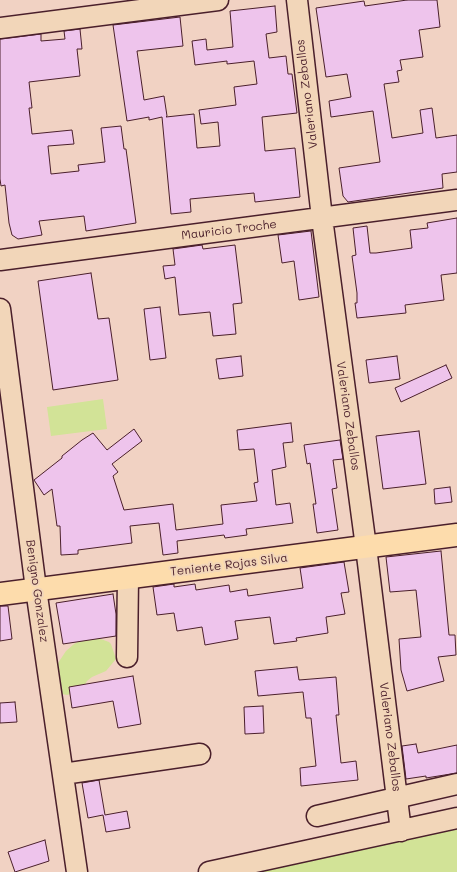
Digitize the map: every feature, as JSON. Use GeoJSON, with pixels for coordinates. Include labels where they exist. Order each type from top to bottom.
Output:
{"type":"FeatureCollection","features":[{"type":"Feature","properties":{"kind":"main road","name":"Teniente Rojas Silva"},"geometry":{"type":"LineString","coordinates":[[0,594],[457,535]]}},
{"type":"Feature","properties":{"kind":"street"},"geometry":{"type":"LineString","coordinates":[[0,28],[218,0]]}},
{"type":"Feature","properties":{"kind":"street","name":"Valeriano Zeballos"},"geometry":{"type":"LineString","coordinates":[[297,0],[322,218],[366,547],[401,831]]}},
{"type":"Feature","properties":{"kind":"street","name":"Mauricio Troche"},"geometry":{"type":"LineString","coordinates":[[0,260],[457,200]]}},
{"type":"Feature","properties":{"kind":"street","name":"Benigno Gonzalez"},"geometry":{"type":"LineString","coordinates":[[0,309],[36,589],[77,872]]}},
{"type":"Feature","properties":{"kind":"street"},"geometry":{"type":"LineString","coordinates":[[127,657],[128,577]]}},
{"type":"Feature","properties":{"kind":"street"},"geometry":{"type":"LineString","coordinates":[[63,774],[200,754]]}},
{"type":"Feature","properties":{"kind":"street"},"geometry":{"type":"LineString","coordinates":[[318,816],[457,784]]}},
{"type":"Feature","properties":{"kind":"street"},"geometry":{"type":"LineString","coordinates":[[209,872],[457,818]]}},
{"type":"Feature","properties":{"kind":"green space"},"geometry":{"type":"Polygon","coordinates":[[[103,399],[107,429],[51,436],[47,407],[103,399]]]}},
{"type":"Feature","properties":{"kind":"green space"},"geometry":{"type":"Polygon","coordinates":[[[98,638],[111,644],[116,659],[106,671],[92,677],[87,681],[81,691],[67,695],[62,694],[57,689],[55,668],[60,660],[66,651],[74,644],[80,641],[98,638]]]}},
{"type":"Feature","properties":{"kind":"green space"},"geometry":{"type":"Polygon","coordinates":[[[457,822],[457,872],[232,872],[457,822]]]}},
{"type":"Feature","properties":{"kind":"building"},"geometry":{"type":"Polygon","coordinates":[[[407,0],[437,0],[440,27],[419,30],[423,57],[400,60],[402,70],[397,71],[399,82],[384,84],[392,138],[423,133],[420,110],[432,108],[436,138],[457,135],[457,172],[442,174],[443,188],[348,202],[343,196],[339,168],[380,162],[373,111],[331,117],[329,101],[351,97],[347,74],[326,77],[316,8],[364,1],[365,6],[407,0]]]}},
{"type":"Feature","properties":{"kind":"building"},"geometry":{"type":"Polygon","coordinates":[[[275,6],[277,32],[266,34],[269,58],[286,56],[288,74],[292,74],[297,113],[262,117],[265,151],[295,148],[300,197],[255,202],[254,193],[190,199],[191,212],[171,214],[162,117],[149,120],[149,117],[127,121],[113,25],[180,17],[183,46],[137,51],[144,100],[164,96],[166,117],[194,114],[197,148],[220,146],[218,122],[201,124],[199,110],[236,105],[234,87],[257,84],[254,61],[227,64],[227,61],[195,65],[192,41],[206,39],[207,50],[233,47],[230,11],[275,6]]]}},
{"type":"Feature","properties":{"kind":"building"},"geometry":{"type":"Polygon","coordinates":[[[80,29],[82,49],[77,49],[80,76],[29,82],[32,108],[29,108],[32,134],[72,130],[74,144],[48,146],[51,174],[79,171],[78,165],[105,162],[101,128],[121,126],[124,149],[126,149],[136,223],[86,231],[84,216],[39,221],[42,235],[18,239],[12,235],[9,223],[5,185],[1,186],[0,179],[0,39],[41,34],[41,41],[65,39],[64,31],[80,29]]]}},
{"type":"Feature","properties":{"kind":"building"},"geometry":{"type":"Polygon","coordinates":[[[457,218],[457,273],[441,275],[444,300],[405,305],[406,313],[357,318],[355,303],[357,303],[357,293],[352,256],[356,255],[353,228],[367,226],[370,253],[376,253],[412,248],[410,230],[428,228],[427,223],[457,218]]]}},
{"type":"Feature","properties":{"kind":"building"},"geometry":{"type":"Polygon","coordinates":[[[311,231],[319,297],[299,300],[294,261],[282,263],[278,235],[311,231]]]}},
{"type":"Feature","properties":{"kind":"building"},"geometry":{"type":"Polygon","coordinates":[[[202,245],[203,249],[235,245],[242,303],[233,304],[236,334],[213,336],[210,312],[179,315],[175,277],[165,279],[163,266],[175,265],[173,249],[202,245]]]}},
{"type":"Feature","properties":{"kind":"building"},"geometry":{"type":"Polygon","coordinates":[[[91,273],[98,319],[109,318],[118,380],[53,390],[38,281],[91,273]]]}},
{"type":"Feature","properties":{"kind":"building"},"geometry":{"type":"Polygon","coordinates":[[[160,307],[166,358],[150,360],[144,309],[160,307]]]}},
{"type":"Feature","properties":{"kind":"building"},"geometry":{"type":"Polygon","coordinates":[[[241,356],[243,376],[219,379],[216,359],[241,356]]]}},
{"type":"Feature","properties":{"kind":"building"},"geometry":{"type":"Polygon","coordinates":[[[397,356],[400,379],[369,383],[366,360],[397,356]]]}},
{"type":"Feature","properties":{"kind":"building"},"geometry":{"type":"Polygon","coordinates":[[[446,365],[452,378],[401,402],[395,388],[446,365]]]}},
{"type":"Feature","properties":{"kind":"building"},"geometry":{"type":"Polygon","coordinates":[[[291,423],[293,442],[283,443],[286,467],[272,470],[276,505],[290,503],[293,523],[246,529],[247,535],[225,538],[224,535],[177,541],[178,553],[163,555],[159,523],[130,526],[132,543],[78,550],[78,554],[61,555],[60,526],[57,526],[52,489],[44,495],[34,480],[82,440],[93,433],[107,450],[134,429],[142,441],[112,464],[118,472],[113,476],[124,510],[173,504],[176,530],[223,524],[221,505],[257,501],[254,483],[258,482],[254,449],[239,450],[237,430],[291,423]]]}},
{"type":"Feature","properties":{"kind":"building"},"geometry":{"type":"Polygon","coordinates":[[[419,431],[426,484],[383,489],[376,436],[419,431]]]}},
{"type":"Feature","properties":{"kind":"building"},"geometry":{"type":"Polygon","coordinates":[[[340,440],[343,459],[333,460],[337,488],[332,489],[338,530],[317,533],[313,504],[316,504],[310,463],[307,464],[304,445],[340,440]]]}},
{"type":"Feature","properties":{"kind":"building"},"geometry":{"type":"Polygon","coordinates":[[[450,487],[452,502],[435,504],[434,489],[450,487]]]}},
{"type":"Feature","properties":{"kind":"building"},"geometry":{"type":"Polygon","coordinates":[[[441,551],[449,635],[455,635],[456,655],[438,657],[444,681],[407,691],[401,670],[399,639],[421,637],[416,590],[390,592],[386,557],[441,551]]]}},
{"type":"Feature","properties":{"kind":"building"},"geometry":{"type":"Polygon","coordinates":[[[344,562],[349,592],[341,593],[345,614],[326,617],[328,633],[296,638],[297,641],[274,644],[270,617],[235,621],[238,639],[205,645],[202,627],[177,631],[174,613],[157,615],[153,587],[174,584],[174,587],[195,584],[196,590],[229,585],[230,592],[247,589],[248,596],[303,588],[300,568],[344,562]]]}},
{"type":"Feature","properties":{"kind":"building"},"geometry":{"type":"Polygon","coordinates":[[[113,594],[116,614],[116,636],[63,644],[56,603],[113,594]]]}},
{"type":"Feature","properties":{"kind":"building"},"geometry":{"type":"Polygon","coordinates":[[[0,606],[8,606],[12,639],[0,641],[0,606]]]}},
{"type":"Feature","properties":{"kind":"building"},"geometry":{"type":"Polygon","coordinates":[[[297,667],[299,680],[336,677],[339,715],[336,715],[341,763],[356,761],[358,780],[301,786],[300,768],[316,766],[311,718],[306,718],[303,692],[258,696],[255,671],[297,667]]]}},
{"type":"Feature","properties":{"kind":"building"},"geometry":{"type":"Polygon","coordinates":[[[133,676],[141,724],[118,728],[113,701],[72,708],[69,687],[133,676]]]}},
{"type":"Feature","properties":{"kind":"building"},"geometry":{"type":"Polygon","coordinates":[[[15,702],[17,722],[0,723],[0,703],[15,702]]]}},
{"type":"Feature","properties":{"kind":"building"},"geometry":{"type":"Polygon","coordinates":[[[263,706],[264,733],[245,734],[244,707],[263,706]]]}},
{"type":"Feature","properties":{"kind":"building"},"geometry":{"type":"Polygon","coordinates":[[[416,744],[418,753],[457,745],[457,773],[426,778],[426,776],[406,779],[402,746],[416,744]]]}},
{"type":"Feature","properties":{"kind":"building"},"geometry":{"type":"Polygon","coordinates":[[[99,780],[105,815],[127,811],[130,828],[106,832],[103,815],[88,818],[82,783],[99,780]]]}},
{"type":"Feature","properties":{"kind":"building"},"geometry":{"type":"Polygon","coordinates":[[[45,840],[49,861],[15,872],[8,852],[45,840]]]}}]}
